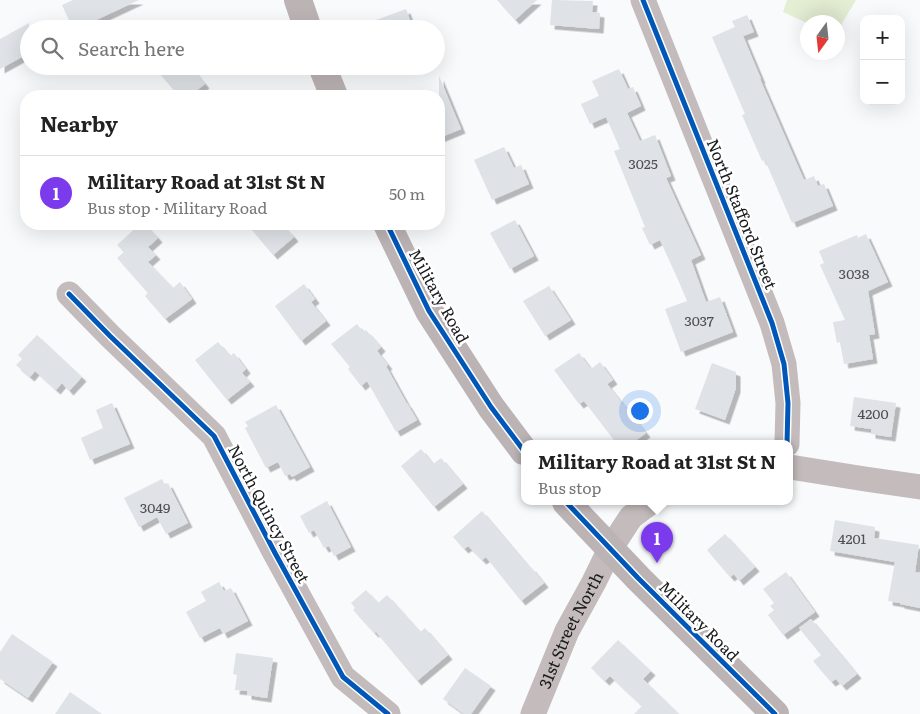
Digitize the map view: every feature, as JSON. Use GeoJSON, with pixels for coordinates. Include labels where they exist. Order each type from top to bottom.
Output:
{"type":"FeatureCollection","features":[{"type":"Feature","properties":{"kind":"main road"},"geometry":{"type":"LineString","coordinates":[[298,0],[305,20]]}},
{"type":"Feature","properties":{"kind":"main road"},"geometry":{"type":"LineString","coordinates":[[326,75],[332,90]]}},
{"type":"Feature","properties":{"kind":"main road","name":"Military Road"},"geometry":{"type":"LineString","coordinates":[[390,230],[429,311],[491,407],[521,447]]}},
{"type":"Feature","properties":{"kind":"main road","name":"Military Road"},"geometry":{"type":"LineString","coordinates":[[569,505],[610,549],[775,714]]}},
{"type":"Feature","properties":{"kind":"street","name":"North Stafford Street"},"geometry":{"type":"LineString","coordinates":[[643,0],[772,323],[784,364],[788,403],[787,440]]}},
{"type":"Feature","properties":{"kind":"street","name":"North Quincy Street"},"geometry":{"type":"LineString","coordinates":[[69,294],[214,436],[343,677],[388,714]]}},
{"type":"Feature","properties":{"kind":"street"},"geometry":{"type":"LineString","coordinates":[[793,467],[920,487]]}},
{"type":"Feature","properties":{"kind":"street","name":"31st Street North"},"geometry":{"type":"LineString","coordinates":[[533,714],[567,631],[610,549],[631,517],[647,505]]}},
{"type":"Feature","properties":{"kind":"green space"},"geometry":{"type":"Polygon","coordinates":[[[787,0],[856,0],[845,18],[845,15],[800,15],[800,20],[783,12],[787,0]]]}},
{"type":"Feature","properties":{"kind":"building"},"geometry":{"type":"Polygon","coordinates":[[[73,0],[139,0],[96,20],[69,20],[62,5],[73,0]]]}},
{"type":"Feature","properties":{"kind":"building"},"geometry":{"type":"Polygon","coordinates":[[[497,0],[537,0],[515,20],[497,0]]]}},
{"type":"Feature","properties":{"kind":"building"},"geometry":{"type":"Polygon","coordinates":[[[552,0],[593,1],[592,12],[600,13],[599,29],[550,25],[552,0]]]}},
{"type":"Feature","properties":{"kind":"building"},"geometry":{"type":"Polygon","coordinates":[[[406,9],[410,20],[376,20],[406,9]]]}},
{"type":"Feature","properties":{"kind":"building"},"geometry":{"type":"Polygon","coordinates":[[[747,15],[754,32],[743,36],[804,180],[814,176],[818,186],[824,184],[833,206],[792,223],[765,160],[762,161],[742,115],[745,114],[712,37],[735,27],[732,21],[747,15]]]}},
{"type":"Feature","properties":{"kind":"building"},"geometry":{"type":"Polygon","coordinates":[[[20,28],[20,58],[0,69],[0,39],[20,28]]]}},
{"type":"Feature","properties":{"kind":"building"},"geometry":{"type":"Polygon","coordinates":[[[619,69],[628,89],[633,87],[641,106],[627,113],[640,141],[655,135],[671,176],[666,178],[701,255],[691,260],[706,302],[720,297],[733,332],[681,352],[665,309],[687,301],[660,240],[650,245],[642,228],[645,227],[614,151],[620,149],[606,117],[590,124],[581,104],[599,96],[592,81],[619,69]]]}},
{"type":"Feature","properties":{"kind":"building"},"geometry":{"type":"Polygon","coordinates":[[[161,75],[198,75],[205,84],[197,90],[174,90],[161,75]]]}},
{"type":"Feature","properties":{"kind":"building"},"geometry":{"type":"Polygon","coordinates":[[[439,76],[445,90],[439,90],[439,76]]]}},
{"type":"Feature","properties":{"kind":"building"},"geometry":{"type":"Polygon","coordinates":[[[445,90],[461,129],[445,136],[445,90]]]}},
{"type":"Feature","properties":{"kind":"building"},"geometry":{"type":"Polygon","coordinates":[[[504,147],[514,168],[521,165],[529,184],[492,200],[474,160],[504,147]]]}},
{"type":"Feature","properties":{"kind":"building"},"geometry":{"type":"Polygon","coordinates":[[[515,220],[534,256],[510,269],[490,233],[515,220]]]}},
{"type":"Feature","properties":{"kind":"building"},"geometry":{"type":"Polygon","coordinates":[[[133,230],[151,230],[158,238],[148,247],[156,255],[148,262],[173,288],[180,282],[192,299],[165,319],[145,296],[148,293],[117,258],[124,252],[117,245],[133,230]]]}},
{"type":"Feature","properties":{"kind":"building"},"geometry":{"type":"Polygon","coordinates":[[[252,230],[288,230],[294,237],[273,255],[252,230]]]}},
{"type":"Feature","properties":{"kind":"building"},"geometry":{"type":"Polygon","coordinates":[[[866,234],[888,282],[868,291],[875,334],[869,335],[873,359],[844,364],[840,342],[837,343],[833,322],[845,320],[820,265],[824,263],[819,251],[857,235],[858,238],[866,234]]]}},
{"type":"Feature","properties":{"kind":"building"},"geometry":{"type":"Polygon","coordinates":[[[304,284],[315,299],[311,302],[326,321],[301,341],[275,306],[304,284]]]}},
{"type":"Feature","properties":{"kind":"building"},"geometry":{"type":"Polygon","coordinates":[[[549,286],[571,320],[545,336],[523,301],[549,286]]]}},
{"type":"Feature","properties":{"kind":"building"},"geometry":{"type":"Polygon","coordinates":[[[357,324],[363,332],[366,330],[381,347],[377,351],[388,365],[386,366],[417,420],[396,432],[367,381],[361,386],[348,369],[350,367],[331,344],[357,324]]]}},
{"type":"Feature","properties":{"kind":"building"},"geometry":{"type":"Polygon","coordinates":[[[37,335],[82,377],[69,391],[62,383],[56,390],[35,371],[30,377],[16,365],[22,359],[18,355],[37,335]]]}},
{"type":"Feature","properties":{"kind":"building"},"geometry":{"type":"Polygon","coordinates":[[[218,342],[230,356],[234,353],[246,369],[242,373],[250,382],[227,400],[195,360],[218,342]]]}},
{"type":"Feature","properties":{"kind":"building"},"geometry":{"type":"Polygon","coordinates":[[[579,353],[591,369],[600,362],[613,380],[607,384],[646,433],[636,440],[614,440],[584,401],[579,404],[554,370],[579,353]]]}},
{"type":"Feature","properties":{"kind":"building"},"geometry":{"type":"Polygon","coordinates":[[[712,363],[736,372],[736,388],[725,420],[695,409],[712,363]]]}},
{"type":"Feature","properties":{"kind":"building"},"geometry":{"type":"Polygon","coordinates":[[[854,397],[896,403],[891,437],[871,434],[871,429],[850,426],[854,397]]]}},
{"type":"Feature","properties":{"kind":"building"},"geometry":{"type":"Polygon","coordinates":[[[112,403],[130,444],[90,460],[81,438],[103,428],[96,410],[112,403]]]}},
{"type":"Feature","properties":{"kind":"building"},"geometry":{"type":"Polygon","coordinates":[[[276,405],[310,467],[292,477],[290,474],[285,476],[278,462],[266,468],[245,428],[248,426],[245,422],[276,405]]]}},
{"type":"Feature","properties":{"kind":"building"},"geometry":{"type":"Polygon","coordinates":[[[421,449],[433,464],[441,458],[463,484],[434,507],[401,466],[421,449]]]}},
{"type":"Feature","properties":{"kind":"building"},"geometry":{"type":"Polygon","coordinates":[[[162,479],[165,485],[168,483],[188,523],[166,534],[157,517],[139,527],[124,498],[162,479]]]}},
{"type":"Feature","properties":{"kind":"building"},"geometry":{"type":"Polygon","coordinates":[[[327,501],[351,547],[334,556],[329,546],[324,548],[314,530],[309,533],[300,516],[327,501]]]}},
{"type":"Feature","properties":{"kind":"building"},"geometry":{"type":"Polygon","coordinates":[[[482,511],[544,583],[521,601],[486,557],[482,560],[468,546],[464,549],[453,537],[482,511]]]}},
{"type":"Feature","properties":{"kind":"building"},"geometry":{"type":"Polygon","coordinates":[[[835,520],[875,527],[874,538],[919,545],[915,572],[920,573],[920,608],[888,601],[895,562],[830,551],[835,520]]]}},
{"type":"Feature","properties":{"kind":"building"},"geometry":{"type":"Polygon","coordinates":[[[725,534],[755,567],[739,581],[734,574],[730,577],[707,550],[725,534]]]}},
{"type":"Feature","properties":{"kind":"building"},"geometry":{"type":"Polygon","coordinates":[[[786,572],[815,612],[783,635],[768,615],[774,610],[770,606],[774,603],[763,589],[786,572]]]}},
{"type":"Feature","properties":{"kind":"building"},"geometry":{"type":"Polygon","coordinates":[[[219,582],[224,591],[231,588],[248,621],[223,634],[220,628],[200,638],[186,612],[206,601],[201,592],[219,582]]]}},
{"type":"Feature","properties":{"kind":"building"},"geometry":{"type":"Polygon","coordinates":[[[366,590],[378,603],[387,595],[420,632],[425,628],[448,655],[417,681],[376,632],[374,633],[353,610],[355,608],[351,603],[366,590]]]}},
{"type":"Feature","properties":{"kind":"building"},"geometry":{"type":"Polygon","coordinates":[[[811,619],[857,674],[842,686],[836,679],[831,682],[813,661],[821,655],[799,628],[811,619]]]}},
{"type":"Feature","properties":{"kind":"building"},"geometry":{"type":"Polygon","coordinates":[[[12,634],[53,662],[28,698],[0,679],[0,652],[12,634]]]}},
{"type":"Feature","properties":{"kind":"building"},"geometry":{"type":"Polygon","coordinates":[[[618,640],[651,671],[643,679],[679,714],[634,714],[642,706],[610,676],[605,681],[591,668],[618,640]]]}},
{"type":"Feature","properties":{"kind":"building"},"geometry":{"type":"Polygon","coordinates":[[[236,653],[273,658],[267,698],[247,695],[247,691],[235,690],[237,675],[233,674],[236,653]]]}},
{"type":"Feature","properties":{"kind":"building"},"geometry":{"type":"Polygon","coordinates":[[[465,668],[491,686],[471,714],[464,714],[443,699],[465,668]]]}},
{"type":"Feature","properties":{"kind":"building"},"geometry":{"type":"Polygon","coordinates":[[[70,692],[102,714],[55,714],[70,692]]]}},
{"type":"Feature","properties":{"kind":"cycle path"},"geometry":{"type":"LineString","coordinates":[[643,0],[772,323],[784,364],[788,403],[787,440]]}},
{"type":"Feature","properties":{"kind":"cycle path"},"geometry":{"type":"LineString","coordinates":[[390,230],[429,311],[491,407],[521,447]]}},
{"type":"Feature","properties":{"kind":"cycle path"},"geometry":{"type":"LineString","coordinates":[[69,294],[214,436],[343,677],[388,714]]}},
{"type":"Feature","properties":{"kind":"cycle path"},"geometry":{"type":"LineString","coordinates":[[569,505],[638,578],[775,714]]}},
{"type":"Feature","properties":{"kind":"place","name":"Military Road at 31st St N"},"geometry":{"type":"Point","coordinates":[657,563]}}]}
